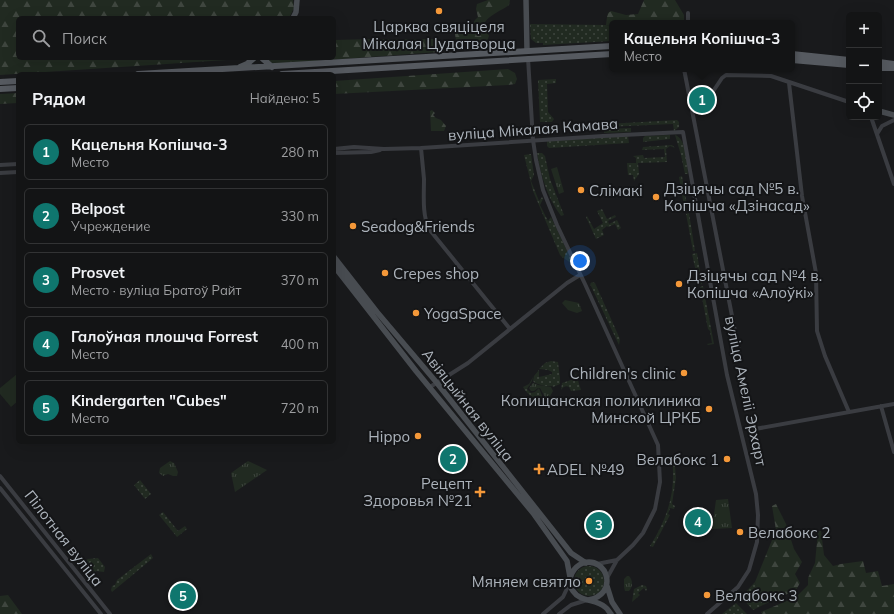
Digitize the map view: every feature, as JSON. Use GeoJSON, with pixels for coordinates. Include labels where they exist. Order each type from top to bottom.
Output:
{"type":"FeatureCollection","features":[{"type":"Feature","properties":{"kind":"main road"},"geometry":{"type":"LineString","coordinates":[[294,16],[296,12],[297,0]]}},
{"type":"Feature","properties":{"kind":"main road"},"geometry":{"type":"LineString","coordinates":[[526,0],[528,58]]}},
{"type":"Feature","properties":{"kind":"main road"},"geometry":{"type":"LineString","coordinates":[[171,72],[609,46]]}},
{"type":"Feature","properties":{"kind":"main road"},"geometry":{"type":"LineString","coordinates":[[318,72],[609,54]]}},
{"type":"Feature","properties":{"kind":"main road"},"geometry":{"type":"LineString","coordinates":[[795,54],[846,60]]}},
{"type":"Feature","properties":{"kind":"main road"},"geometry":{"type":"LineString","coordinates":[[236,68],[251,60]]}},
{"type":"Feature","properties":{"kind":"main road"},"geometry":{"type":"LineString","coordinates":[[264,60],[272,67]]}},
{"type":"Feature","properties":{"kind":"main road"},"geometry":{"type":"LineString","coordinates":[[795,60],[846,65]]}},
{"type":"Feature","properties":{"kind":"main road"},"geometry":{"type":"LineString","coordinates":[[882,62],[894,64]]}},
{"type":"Feature","properties":{"kind":"main road"},"geometry":{"type":"LineString","coordinates":[[284,66],[287,72]]}},
{"type":"Feature","properties":{"kind":"main road"},"geometry":{"type":"LineString","coordinates":[[282,72],[284,66]]}},
{"type":"Feature","properties":{"kind":"main road"},"geometry":{"type":"LineString","coordinates":[[882,68],[894,68]]}},
{"type":"Feature","properties":{"kind":"main road"},"geometry":{"type":"LineString","coordinates":[[0,82],[16,81]]}},
{"type":"Feature","properties":{"kind":"main road"},"geometry":{"type":"LineString","coordinates":[[0,89],[16,88]]}},
{"type":"Feature","properties":{"kind":"main road"},"geometry":{"type":"LineString","coordinates":[[882,112],[894,115]]}},
{"type":"Feature","properties":{"kind":"main road","name":"Авіяцыйная вуліца"},"geometry":{"type":"LineString","coordinates":[[336,260],[377,312],[437,383],[569,551],[586,563]]}},
{"type":"Feature","properties":{"kind":"main road","name":"Авіяцыйная вуліца"},"geometry":{"type":"LineString","coordinates":[[336,269],[533,513],[567,561],[570,580]]}},
{"type":"Feature","properties":{"kind":"main road"},"geometry":{"type":"LineString","coordinates":[[611,614],[606,607],[580,598],[575,594],[570,580],[576,568],[586,563],[597,564],[604,571],[612,602],[620,614]]}},
{"type":"Feature","properties":{"kind":"main road"},"geometry":{"type":"LineString","coordinates":[[588,600],[595,599],[601,595],[607,585]]}},
{"type":"Feature","properties":{"kind":"street"},"geometry":{"type":"LineString","coordinates":[[688,13],[688,20]]}},
{"type":"Feature","properties":{"kind":"street"},"geometry":{"type":"LineString","coordinates":[[528,58],[533,140],[543,190],[557,225],[658,445],[660,482],[655,509],[646,529],[638,540],[617,560],[607,578]]}},
{"type":"Feature","properties":{"kind":"street"},"geometry":{"type":"LineString","coordinates":[[685,72],[738,352]]}},
{"type":"Feature","properties":{"kind":"street"},"geometry":{"type":"LineString","coordinates":[[714,90],[722,78],[726,75],[771,76],[846,101]]}},
{"type":"Feature","properties":{"kind":"street"},"geometry":{"type":"LineString","coordinates":[[789,83],[802,196],[816,273],[817,331],[823,350],[849,412]]}},
{"type":"Feature","properties":{"kind":"street"},"geometry":{"type":"LineString","coordinates":[[873,120],[894,184]]}},
{"type":"Feature","properties":{"kind":"street"},"geometry":{"type":"LineString","coordinates":[[877,134],[882,126],[894,120]]}},
{"type":"Feature","properties":{"kind":"street","name":"вуліца Мікалая Камава"},"geometry":{"type":"LineString","coordinates":[[336,149],[370,147],[384,149],[421,148],[683,132]]}},
{"type":"Feature","properties":{"kind":"street","name":"вуліца Амеліі Эрхарт"},"geometry":{"type":"LineString","coordinates":[[683,132],[727,375],[756,494],[758,515],[757,542],[749,570],[738,587],[707,614]]}},
{"type":"Feature","properties":{"kind":"street"},"geometry":{"type":"LineString","coordinates":[[421,148],[424,178],[424,210],[429,229],[510,329]]}},
{"type":"Feature","properties":{"kind":"street","name":"вуліца Мікалая Камава"},"geometry":{"type":"LineString","coordinates":[[336,153],[371,152],[384,149]]}},
{"type":"Feature","properties":{"kind":"street"},"geometry":{"type":"LineString","coordinates":[[0,165],[16,164]]}},
{"type":"Feature","properties":{"kind":"street"},"geometry":{"type":"LineString","coordinates":[[0,173],[16,172]]}},
{"type":"Feature","properties":{"kind":"street"},"geometry":{"type":"LineString","coordinates":[[430,387],[468,363],[567,283],[580,275]]}},
{"type":"Feature","properties":{"kind":"street"},"geometry":{"type":"LineString","coordinates":[[755,429],[894,404]]}},
{"type":"Feature","properties":{"kind":"street"},"geometry":{"type":"LineString","coordinates":[[882,406],[894,452]]}},
{"type":"Feature","properties":{"kind":"street","name":"Пілотная вуліца"},"geometry":{"type":"LineString","coordinates":[[0,476],[110,614]]}},
{"type":"Feature","properties":{"kind":"street","name":"Пілотная вуліца"},"geometry":{"type":"LineString","coordinates":[[0,488],[101,614]]}},
{"type":"Feature","properties":{"kind":"street"},"geometry":{"type":"LineString","coordinates":[[597,564],[617,560]]}},
{"type":"Feature","properties":{"kind":"street"},"geometry":{"type":"LineString","coordinates":[[543,614],[563,597],[570,580]]}},
{"type":"Feature","properties":{"kind":"street"},"geometry":{"type":"LineString","coordinates":[[559,614],[571,605],[588,600]]}},
{"type":"Feature","properties":{"kind":"street"},"geometry":{"type":"LineString","coordinates":[[95,607],[100,603]]}},
{"type":"Feature","properties":{"kind":"green space"},"geometry":{"type":"Polygon","coordinates":[[[0,0],[293,0],[294,8],[290,16],[16,16],[16,60],[227,60],[45,72],[16,72],[16,74],[0,75],[0,0]]]}},
{"type":"Feature","properties":{"kind":"green space"},"geometry":{"type":"Polygon","coordinates":[[[488,0],[510,0],[509,5],[486,21],[485,25],[489,36],[485,42],[466,45],[461,44],[455,37],[455,33],[458,30],[471,26],[478,17],[476,9],[477,4],[488,0]]]}},
{"type":"Feature","properties":{"kind":"green space"},"geometry":{"type":"Polygon","coordinates":[[[644,0],[675,0],[684,15],[684,20],[609,20],[609,26],[606,25],[608,13],[611,11],[626,15],[638,14],[644,0]]]}},
{"type":"Feature","properties":{"kind":"green space"},"geometry":{"type":"Polygon","coordinates":[[[530,24],[609,26],[609,41],[543,45],[543,43],[536,43],[531,39],[530,24]]]}},
{"type":"Feature","properties":{"kind":"green space"},"geometry":{"type":"Polygon","coordinates":[[[439,39],[440,43],[438,52],[336,59],[336,40],[439,39]]]}},
{"type":"Feature","properties":{"kind":"green space"},"geometry":{"type":"Polygon","coordinates":[[[268,60],[328,60],[273,64],[268,60]]]}},
{"type":"Feature","properties":{"kind":"green space"},"geometry":{"type":"Polygon","coordinates":[[[508,69],[515,73],[517,79],[515,84],[508,85],[336,94],[336,81],[508,69]]]}},
{"type":"Feature","properties":{"kind":"green space"},"geometry":{"type":"Polygon","coordinates":[[[556,79],[556,83],[547,84],[548,112],[554,119],[552,122],[540,122],[538,80],[556,79]]]}},
{"type":"Feature","properties":{"kind":"green space"},"geometry":{"type":"Polygon","coordinates":[[[16,93],[16,103],[0,104],[0,94],[16,93]]]}},
{"type":"Feature","properties":{"kind":"green space"},"geometry":{"type":"Polygon","coordinates":[[[432,110],[435,113],[433,115],[441,120],[446,126],[444,131],[431,131],[430,111],[432,110]]]}},
{"type":"Feature","properties":{"kind":"green space"},"geometry":{"type":"Polygon","coordinates":[[[677,120],[679,122],[679,127],[674,131],[673,124],[604,127],[603,121],[607,121],[607,124],[677,120]]]}},
{"type":"Feature","properties":{"kind":"green space"},"geometry":{"type":"Polygon","coordinates":[[[631,128],[631,132],[604,133],[604,129],[631,128]]]}},
{"type":"Feature","properties":{"kind":"green space"},"geometry":{"type":"Polygon","coordinates":[[[670,135],[670,139],[643,142],[643,138],[645,136],[670,135]]]}},
{"type":"Feature","properties":{"kind":"green space"},"geometry":{"type":"Polygon","coordinates":[[[675,135],[679,137],[684,146],[687,158],[688,174],[685,174],[675,135]]]}},
{"type":"Feature","properties":{"kind":"green space"},"geometry":{"type":"Polygon","coordinates":[[[628,136],[629,143],[549,148],[547,146],[547,141],[628,136]]]}},
{"type":"Feature","properties":{"kind":"green space"},"geometry":{"type":"Polygon","coordinates":[[[672,145],[675,148],[670,146],[666,149],[667,162],[638,163],[639,174],[634,181],[633,175],[628,175],[627,163],[636,163],[636,158],[633,156],[643,155],[644,158],[665,157],[664,149],[642,150],[643,147],[672,145]]]}},
{"type":"Feature","properties":{"kind":"green space"},"geometry":{"type":"Polygon","coordinates":[[[537,153],[542,153],[545,156],[550,179],[564,215],[561,216],[548,194],[540,170],[537,153]]]}},
{"type":"Feature","properties":{"kind":"green space"},"geometry":{"type":"Polygon","coordinates":[[[531,154],[534,175],[531,181],[539,201],[542,197],[543,199],[540,205],[548,221],[551,217],[572,261],[571,263],[560,255],[533,191],[524,155],[531,154]]]}},
{"type":"Feature","properties":{"kind":"green space"},"geometry":{"type":"Polygon","coordinates":[[[557,167],[564,192],[559,194],[551,169],[557,167]]]}},
{"type":"Feature","properties":{"kind":"green space"},"geometry":{"type":"Polygon","coordinates":[[[682,176],[688,211],[685,212],[679,177],[682,176]]]}},
{"type":"Feature","properties":{"kind":"green space"},"geometry":{"type":"Polygon","coordinates":[[[602,209],[607,219],[615,215],[616,217],[608,221],[609,224],[617,220],[621,228],[618,230],[615,224],[608,227],[607,226],[602,230],[604,235],[596,239],[586,217],[587,216],[594,229],[603,223],[597,211],[602,209]]]}},
{"type":"Feature","properties":{"kind":"green space"},"geometry":{"type":"Polygon","coordinates":[[[689,213],[695,251],[693,251],[686,214],[689,213]]]}},
{"type":"Feature","properties":{"kind":"green space"},"geometry":{"type":"Polygon","coordinates":[[[697,253],[702,284],[699,285],[692,254],[697,253]]]}},
{"type":"Feature","properties":{"kind":"green space"},"geometry":{"type":"Polygon","coordinates":[[[592,282],[595,283],[620,339],[619,345],[590,284],[592,282]]]}},
{"type":"Feature","properties":{"kind":"green space"},"geometry":{"type":"Polygon","coordinates":[[[703,286],[714,344],[708,345],[707,344],[712,343],[700,287],[703,286]]]}},
{"type":"Feature","properties":{"kind":"green space"},"geometry":{"type":"Polygon","coordinates":[[[565,300],[579,303],[582,311],[577,313],[568,310],[562,303],[565,300]]]}},
{"type":"Feature","properties":{"kind":"green space"},"geometry":{"type":"Polygon","coordinates":[[[551,361],[558,362],[560,384],[553,387],[537,384],[533,381],[534,376],[539,370],[539,377],[552,374],[552,372],[548,370],[539,369],[545,363],[551,361]]]}},
{"type":"Feature","properties":{"kind":"green space"},"geometry":{"type":"Polygon","coordinates":[[[576,374],[581,390],[571,391],[567,386],[561,390],[562,383],[571,380],[576,374]]]}},
{"type":"Feature","properties":{"kind":"green space"},"geometry":{"type":"Polygon","coordinates":[[[16,375],[16,403],[11,407],[0,394],[0,388],[16,375]]]}},
{"type":"Feature","properties":{"kind":"green space"},"geometry":{"type":"Polygon","coordinates":[[[533,377],[527,389],[531,393],[535,392],[539,388],[543,398],[551,402],[535,398],[525,390],[523,387],[529,384],[533,377]]]}},
{"type":"Feature","properties":{"kind":"green space"},"geometry":{"type":"Polygon","coordinates":[[[533,383],[551,387],[553,391],[549,398],[546,399],[540,388],[531,391],[529,388],[533,383]]]}},
{"type":"Feature","properties":{"kind":"green space"},"geometry":{"type":"Polygon","coordinates":[[[674,455],[676,478],[672,504],[675,506],[674,509],[670,508],[668,514],[670,515],[653,547],[650,546],[657,535],[670,503],[673,481],[672,456],[674,455]]]}},
{"type":"Feature","properties":{"kind":"green space"},"geometry":{"type":"Polygon","coordinates":[[[170,461],[174,463],[178,472],[177,476],[168,474],[163,476],[159,473],[160,468],[170,461]]]}},
{"type":"Feature","properties":{"kind":"green space"},"geometry":{"type":"Polygon","coordinates":[[[248,461],[267,470],[235,492],[231,473],[248,461]]]}},
{"type":"Feature","properties":{"kind":"green space"},"geometry":{"type":"Polygon","coordinates":[[[140,480],[151,494],[145,499],[134,485],[140,480]]]}},
{"type":"Feature","properties":{"kind":"green space"},"geometry":{"type":"Polygon","coordinates":[[[728,499],[732,528],[712,529],[716,500],[728,499]]]}},
{"type":"Feature","properties":{"kind":"green space"},"geometry":{"type":"Polygon","coordinates":[[[776,504],[786,524],[794,549],[802,562],[795,574],[800,583],[796,590],[763,605],[755,582],[776,530],[772,506],[776,504]]]}},
{"type":"Feature","properties":{"kind":"green space"},"geometry":{"type":"Polygon","coordinates":[[[163,512],[178,531],[185,526],[187,529],[177,537],[159,515],[163,512]]]}},
{"type":"Feature","properties":{"kind":"green space"},"geometry":{"type":"Polygon","coordinates":[[[818,531],[821,531],[824,555],[833,566],[863,561],[866,573],[878,571],[882,586],[894,584],[894,614],[762,614],[761,612],[796,597],[808,585],[808,578],[815,563],[818,531]]]}},
{"type":"Feature","properties":{"kind":"green space"},"geometry":{"type":"Polygon","coordinates":[[[151,554],[153,558],[112,592],[112,586],[115,585],[117,580],[151,554]]]}},
{"type":"Feature","properties":{"kind":"green space"},"geometry":{"type":"Polygon","coordinates":[[[98,558],[105,567],[104,572],[96,571],[95,573],[91,574],[82,563],[88,559],[98,558]]]}},
{"type":"Feature","properties":{"kind":"green space"},"geometry":{"type":"Polygon","coordinates":[[[589,566],[595,567],[603,575],[603,587],[595,595],[589,596],[583,595],[575,587],[574,581],[575,575],[583,567],[589,566]]]}},
{"type":"Feature","properties":{"kind":"green space"},"geometry":{"type":"Polygon","coordinates":[[[629,576],[632,581],[632,586],[629,591],[625,591],[624,579],[629,576]]]}},
{"type":"Feature","properties":{"kind":"green space"},"geometry":{"type":"Polygon","coordinates":[[[755,582],[763,605],[753,610],[741,597],[755,582]]]}},
{"type":"Feature","properties":{"kind":"green space"},"geometry":{"type":"Polygon","coordinates":[[[642,585],[646,586],[646,591],[644,588],[638,593],[640,595],[632,602],[634,589],[642,585]]]}},
{"type":"Feature","properties":{"kind":"green space"},"geometry":{"type":"Polygon","coordinates":[[[8,595],[22,614],[0,614],[0,596],[8,595]]]}},
{"type":"Feature","properties":{"kind":"green space"},"geometry":{"type":"Polygon","coordinates":[[[736,603],[747,614],[722,614],[736,603]]]}},
{"type":"Feature","properties":{"kind":"place","name":"Царква свяціцеля Мікалая Цудатворца"},"geometry":{"type":"Point","coordinates":[439,11]}},
{"type":"Feature","properties":{"kind":"place","name":"Кацельня Копішча-3"},"geometry":{"type":"Point","coordinates":[702,100]}},
{"type":"Feature","properties":{"kind":"place","name":"Слімакі"},"geometry":{"type":"Point","coordinates":[581,190]}},
{"type":"Feature","properties":{"kind":"place","name":"Дзіцячы сад №5 в. Копішча «Дзінасад»"},"geometry":{"type":"Point","coordinates":[656,197]}},
{"type":"Feature","properties":{"kind":"place","name":"Seadog&Friends"},"geometry":{"type":"Point","coordinates":[353,226]}},
{"type":"Feature","properties":{"kind":"place","name":"Crepes shop"},"geometry":{"type":"Point","coordinates":[385,273]}},
{"type":"Feature","properties":{"kind":"place","name":"Дзіцячы сад №4 в. Копішча «Алоўкі»"},"geometry":{"type":"Point","coordinates":[679,284]}},
{"type":"Feature","properties":{"kind":"place","name":"YogaSpace"},"geometry":{"type":"Point","coordinates":[416,313]}},
{"type":"Feature","properties":{"kind":"place","name":"Children's clinic"},"geometry":{"type":"Point","coordinates":[684,373]}},
{"type":"Feature","properties":{"kind":"place","name":"Копищанская поликлиника Минской ЦРКБ"},"geometry":{"type":"Point","coordinates":[709,409]}},
{"type":"Feature","properties":{"kind":"place","name":"Hippo"},"geometry":{"type":"Point","coordinates":[418,436]}},
{"type":"Feature","properties":{"kind":"place","name":"Belpost"},"geometry":{"type":"Point","coordinates":[453,459]}},
{"type":"Feature","properties":{"kind":"place","name":"Велабокс 1"},"geometry":{"type":"Point","coordinates":[727,459]}},
{"type":"Feature","properties":{"kind":"place","name":"ADEL №49"},"geometry":{"type":"Point","coordinates":[539,469]}},
{"type":"Feature","properties":{"kind":"place","name":"Рецепт Здоровья №21"},"geometry":{"type":"Point","coordinates":[480,492]}},
{"type":"Feature","properties":{"kind":"place","name":"Галоўная плошча Forrest"},"geometry":{"type":"Point","coordinates":[698,522]}},
{"type":"Feature","properties":{"kind":"place","name":"Prosvet"},"geometry":{"type":"Point","coordinates":[599,525]}},
{"type":"Feature","properties":{"kind":"place","name":"Велабокс 2"},"geometry":{"type":"Point","coordinates":[740,532]}},
{"type":"Feature","properties":{"kind":"place","name":"Мяняем святло"},"geometry":{"type":"Point","coordinates":[589,581]}},
{"type":"Feature","properties":{"kind":"place","name":"Велабокс 3"},"geometry":{"type":"Point","coordinates":[707,595]}},
{"type":"Feature","properties":{"kind":"place","name":"Kindergarten \"Cubes\""},"geometry":{"type":"Point","coordinates":[183,596]}}]}
